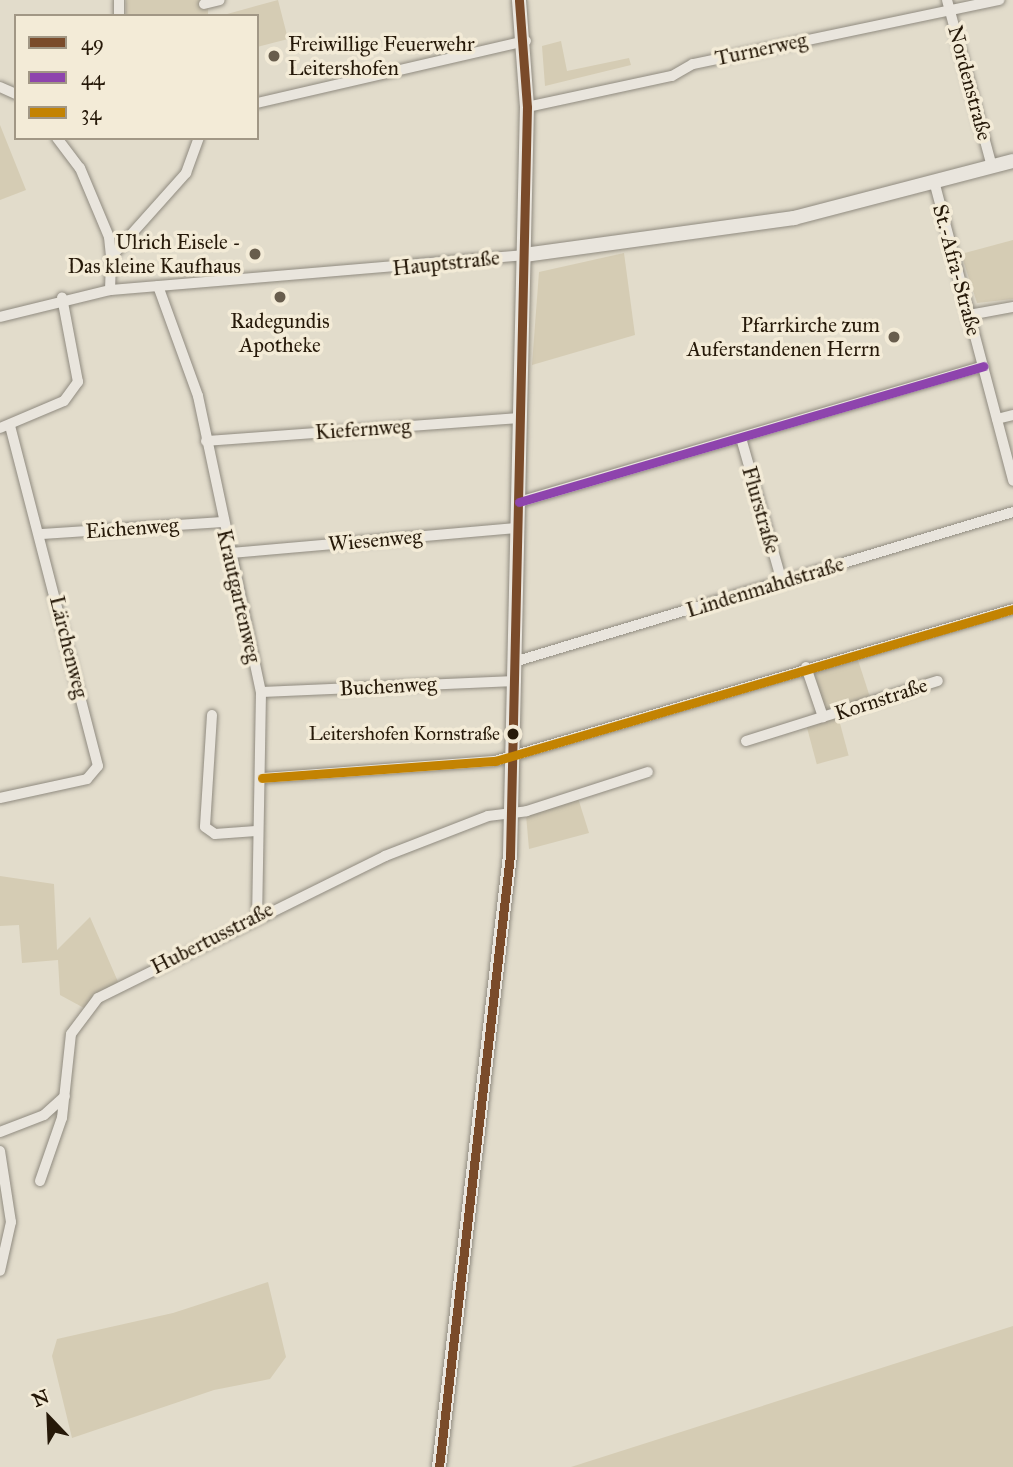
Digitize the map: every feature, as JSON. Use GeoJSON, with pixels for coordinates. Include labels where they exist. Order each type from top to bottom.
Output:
{"type":"FeatureCollection","features":[{"type":"Feature","properties":{"kind":"street"},"geometry":{"type":"LineString","coordinates":[[204,4],[220,0]]}},
{"type":"Feature","properties":{"kind":"street"},"geometry":{"type":"LineString","coordinates":[[439,1467],[512,813],[527,107],[527,41],[519,0]]}},
{"type":"Feature","properties":{"kind":"street","name":"Turnerweg"},"geometry":{"type":"LineString","coordinates":[[527,107],[672,76],[692,64],[949,5],[999,0]]}},
{"type":"Feature","properties":{"kind":"street","name":"Nordenstraße"},"geometry":{"type":"LineString","coordinates":[[949,5],[992,167]]}},
{"type":"Feature","properties":{"kind":"street"},"geometry":{"type":"LineString","coordinates":[[259,103],[527,41]]}},
{"type":"Feature","properties":{"kind":"street"},"geometry":{"type":"LineString","coordinates":[[59,140],[80,168],[109,237],[110,290]]}},
{"type":"Feature","properties":{"kind":"street"},"geometry":{"type":"LineString","coordinates":[[111,257],[186,173],[198,140]]}},
{"type":"Feature","properties":{"kind":"street","name":"Hauptstraße"},"geometry":{"type":"LineString","coordinates":[[0,317],[62,298],[110,290],[524,255],[794,218],[1013,161]]}},
{"type":"Feature","properties":{"kind":"street","name":"St.-Afra-Straße"},"geometry":{"type":"LineString","coordinates":[[934,181],[1013,481]]}},
{"type":"Feature","properties":{"kind":"street","name":"Krautgartenweg"},"geometry":{"type":"LineString","coordinates":[[158,286],[190,371],[261,692],[262,778],[256,831],[257,915]]}},
{"type":"Feature","properties":{"kind":"street"},"geometry":{"type":"LineString","coordinates":[[5,427],[64,401],[78,382],[62,298]]}},
{"type":"Feature","properties":{"kind":"street"},"geometry":{"type":"LineString","coordinates":[[969,315],[1013,306]]}},
{"type":"Feature","properties":{"kind":"street"},"geometry":{"type":"LineString","coordinates":[[519,502],[982,366]]}},
{"type":"Feature","properties":{"kind":"street"},"geometry":{"type":"LineString","coordinates":[[997,419],[1013,415]]}},
{"type":"Feature","properties":{"kind":"street","name":"Kiefernweg"},"geometry":{"type":"LineString","coordinates":[[206,441],[520,418]]}},
{"type":"Feature","properties":{"kind":"street","name":"Lärchenweg"},"geometry":{"type":"LineString","coordinates":[[0,798],[88,779],[99,766],[41,534],[5,427]]}},
{"type":"Feature","properties":{"kind":"street","name":"Flurstraße"},"geometry":{"type":"LineString","coordinates":[[741,438],[782,582]]}},
{"type":"Feature","properties":{"kind":"street","name":"Lindenmahdstraße"},"geometry":{"type":"LineString","coordinates":[[517,662],[1013,512]]}},
{"type":"Feature","properties":{"kind":"street","name":"Eichenweg"},"geometry":{"type":"LineString","coordinates":[[41,534],[223,522]]}},
{"type":"Feature","properties":{"kind":"street","name":"Wiesenweg"},"geometry":{"type":"LineString","coordinates":[[230,553],[519,528]]}},
{"type":"Feature","properties":{"kind":"street"},"geometry":{"type":"LineString","coordinates":[[262,778],[495,761],[806,667],[1013,609]]}},
{"type":"Feature","properties":{"kind":"street","name":"Kornstraße"},"geometry":{"type":"LineString","coordinates":[[806,667],[823,718]]}},
{"type":"Feature","properties":{"kind":"street","name":"Buchenweg"},"geometry":{"type":"LineString","coordinates":[[261,692],[516,681]]}},
{"type":"Feature","properties":{"kind":"street","name":"Kornstraße"},"geometry":{"type":"LineString","coordinates":[[746,741],[938,681]]}},
{"type":"Feature","properties":{"kind":"street"},"geometry":{"type":"LineString","coordinates":[[212,715],[205,827],[215,834],[256,831]]}},
{"type":"Feature","properties":{"kind":"street","name":"Hubertusstraße"},"geometry":{"type":"LineString","coordinates":[[40,1181],[56,1145],[65,1096],[71,1034],[98,998],[257,915],[386,856],[512,813],[648,772]]}},
{"type":"Feature","properties":{"kind":"street"},"geometry":{"type":"LineString","coordinates":[[0,1132],[44,1115],[65,1096]]}},
{"type":"Feature","properties":{"kind":"street"},"geometry":{"type":"LineString","coordinates":[[0,1150],[11,1222],[0,1271]]}},
{"type":"Feature","properties":{"kind":"shaded area"},"geometry":{"type":"Polygon","coordinates":[[[126,0],[208,0],[208,14],[126,14],[126,0]]]}},
{"type":"Feature","properties":{"kind":"shaded area"},"geometry":{"type":"Polygon","coordinates":[[[278,0],[288,39],[259,46],[259,14],[227,14],[278,0]]]}},
{"type":"Feature","properties":{"kind":"shaded area"},"geometry":{"type":"Polygon","coordinates":[[[561,41],[567,71],[629,58],[631,65],[545,86],[542,46],[561,41]]]}},
{"type":"Feature","properties":{"kind":"shaded area"},"geometry":{"type":"Polygon","coordinates":[[[0,125],[26,190],[0,200],[0,125]]]}},
{"type":"Feature","properties":{"kind":"shaded area"},"geometry":{"type":"Polygon","coordinates":[[[1013,240],[1013,299],[977,303],[961,254],[1013,240]]]}},
{"type":"Feature","properties":{"kind":"shaded area"},"geometry":{"type":"Polygon","coordinates":[[[624,253],[635,335],[532,365],[539,272],[624,253]]]}},
{"type":"Feature","properties":{"kind":"shaded area"},"geometry":{"type":"Polygon","coordinates":[[[856,654],[871,699],[827,713],[812,668],[856,654]]]}},
{"type":"Feature","properties":{"kind":"shaded area"},"geometry":{"type":"Polygon","coordinates":[[[838,716],[849,756],[817,764],[806,725],[838,716]]]}},
{"type":"Feature","properties":{"kind":"shaded area"},"geometry":{"type":"Polygon","coordinates":[[[578,798],[589,833],[529,849],[526,815],[578,798]]]}},
{"type":"Feature","properties":{"kind":"shaded area"},"geometry":{"type":"Polygon","coordinates":[[[0,876],[54,884],[57,950],[90,917],[119,984],[84,1008],[60,995],[58,960],[22,963],[19,925],[0,926],[0,876]]]}},
{"type":"Feature","properties":{"kind":"shaded area"},"geometry":{"type":"Polygon","coordinates":[[[268,1282],[286,1357],[270,1379],[214,1390],[72,1438],[52,1356],[57,1339],[173,1313],[268,1282]]]}},
{"type":"Feature","properties":{"kind":"shaded area"},"geometry":{"type":"Polygon","coordinates":[[[1013,1326],[1013,1467],[571,1467],[1013,1326]]]}},
{"type":"Feature","properties":{"kind":"transit line","name":"49"},"geometry":{"type":"LineString","coordinates":[[439,1467],[510,855],[527,107],[519,0]]}},
{"type":"Feature","properties":{"kind":"transit line","name":"44"},"geometry":{"type":"LineString","coordinates":[[519,502],[983,366]]}},
{"type":"Feature","properties":{"kind":"transit line","name":"34"},"geometry":{"type":"LineString","coordinates":[[262,778],[495,761],[1013,609]]}},
{"type":"Feature","properties":{"kind":"place","name":"Freiwillige Feuerwehr Leitershofen"},"geometry":{"type":"Point","coordinates":[274,56]}},
{"type":"Feature","properties":{"kind":"place","name":"Ulrich Eisele - Das kleine Kaufhaus"},"geometry":{"type":"Point","coordinates":[255,254]}},
{"type":"Feature","properties":{"kind":"place","name":"Radegundis Apotheke"},"geometry":{"type":"Point","coordinates":[280,297]}},
{"type":"Feature","properties":{"kind":"place","name":"Pfarrkirche zum Auferstandenen Herrn"},"geometry":{"type":"Point","coordinates":[894,337]}},
{"type":"Feature","properties":{"kind":"place","name":"Leitershofen Kornstraße"},"geometry":{"type":"Point","coordinates":[513,734]}}]}
